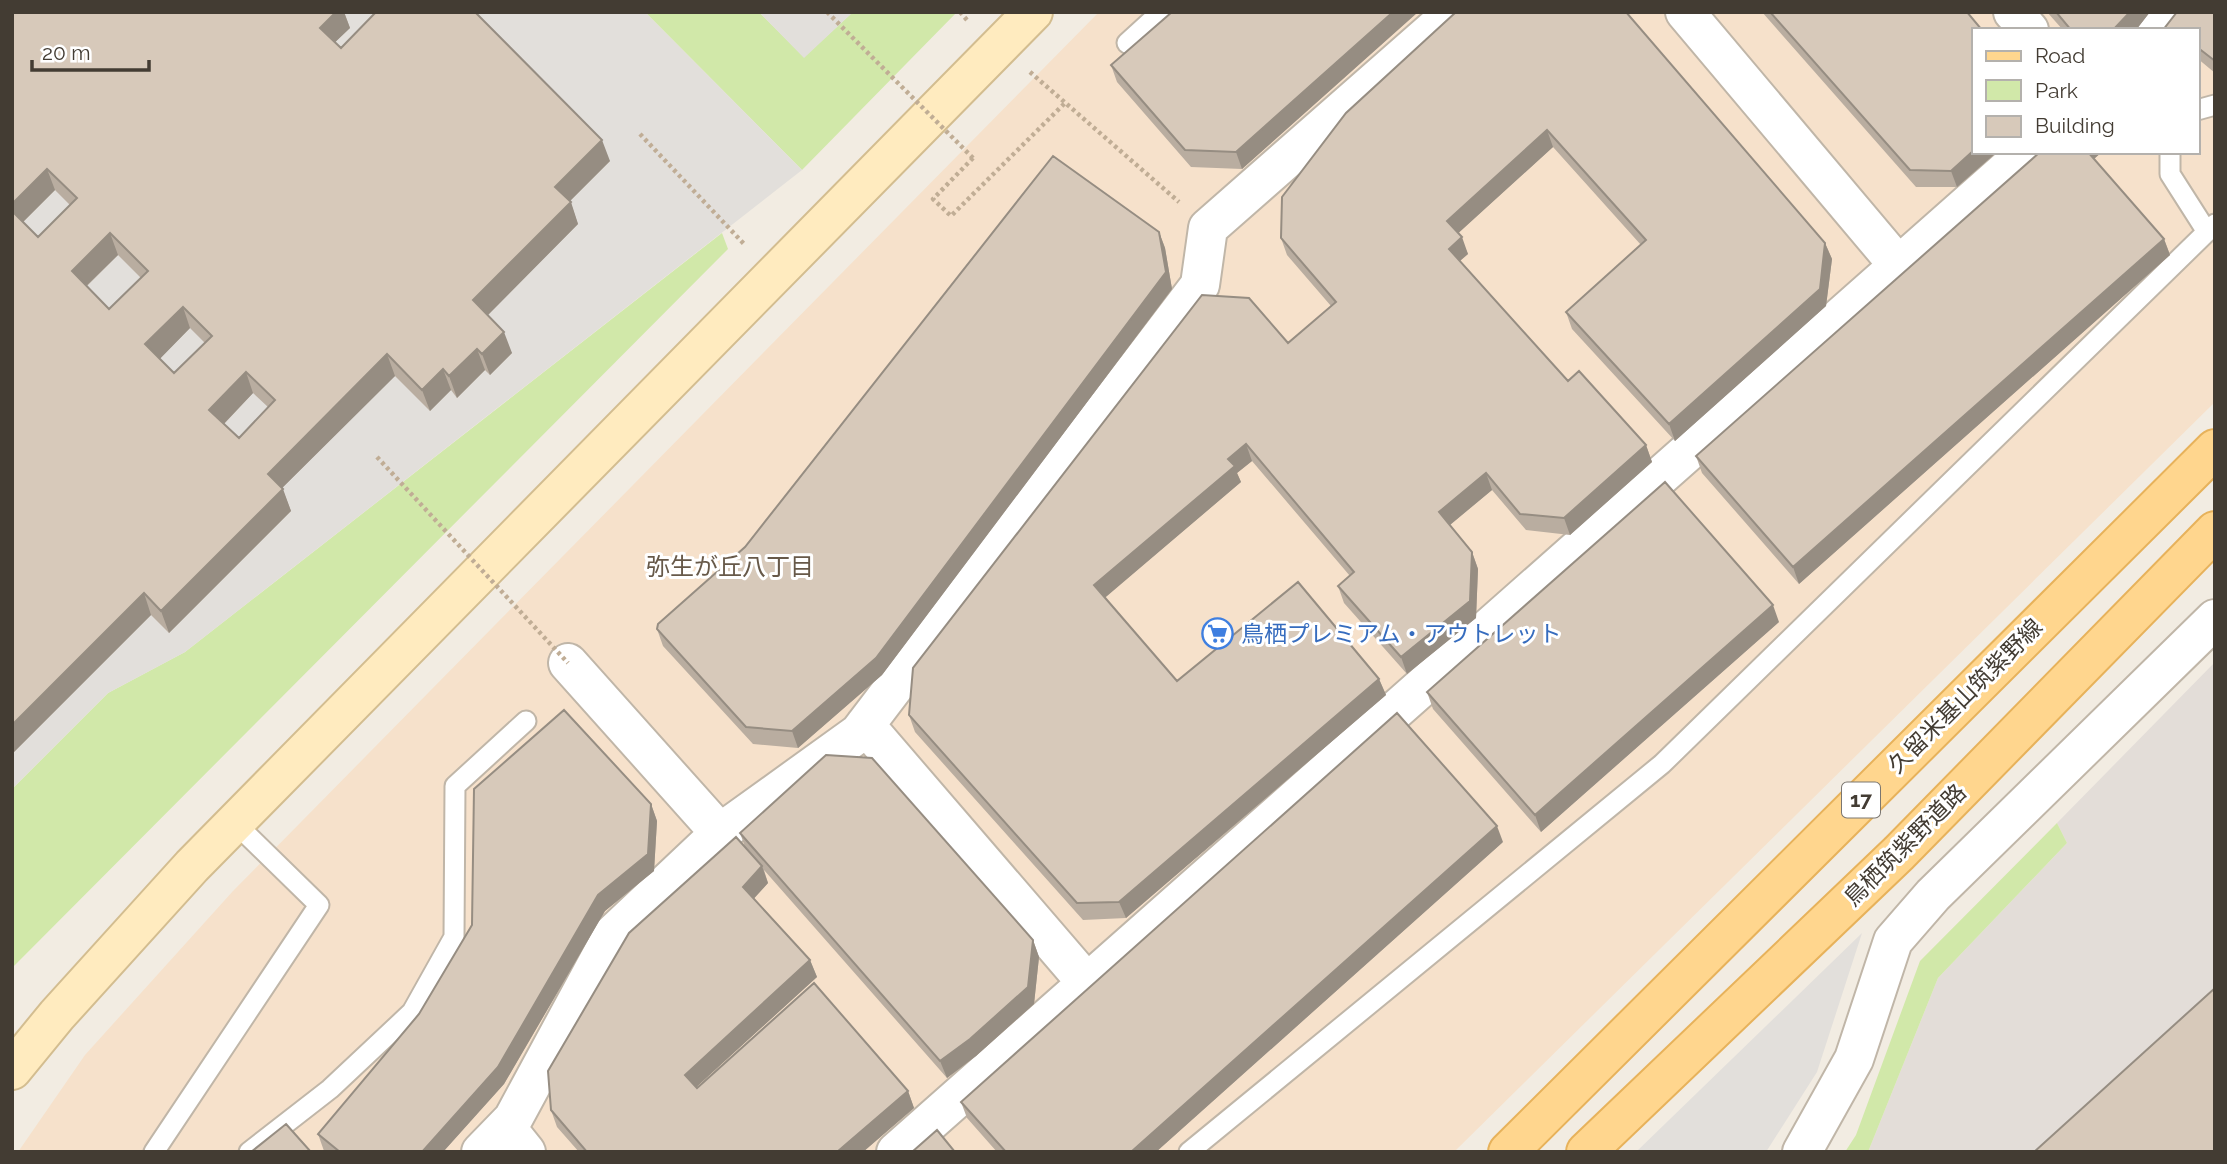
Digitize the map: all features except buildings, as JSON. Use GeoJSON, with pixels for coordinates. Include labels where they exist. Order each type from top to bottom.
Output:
{"type":"FeatureCollection","features":[{"type":"Feature","properties":{"kind":"main road","name":"久留米基山筑紫野線"},"geometry":{"type":"LineString","coordinates":[[1508,1152],[2215,449]]}},
{"type":"Feature","properties":{"kind":"main road","name":"鳥栖筑紫野道路"},"geometry":{"type":"LineString","coordinates":[[1587,1152],[1899,853],[2215,531]]}},
{"type":"Feature","properties":{"kind":"street"},"geometry":{"type":"LineString","coordinates":[[12,1070],[57,1015],[235,823],[1033,12]]}},
{"type":"Feature","properties":{"kind":"street"},"geometry":{"type":"LineString","coordinates":[[504,1143],[513,1119],[613,934],[720,833],[859,733],[1200,285],[1208,228],[1454,12]]}},
{"type":"Feature","properties":{"kind":"street"},"geometry":{"type":"LineString","coordinates":[[1685,12],[1899,265]]}},
{"type":"Feature","properties":{"kind":"street"},"geometry":{"type":"LineString","coordinates":[[2013,12],[2027,28]]}},
{"type":"Feature","properties":{"kind":"street"},"geometry":{"type":"LineString","coordinates":[[2158,28],[2170,12]]}},
{"type":"Feature","properties":{"kind":"street"},"geometry":{"type":"LineString","coordinates":[[896,1152],[2025,154]]}},
{"type":"Feature","properties":{"kind":"street"},"geometry":{"type":"LineString","coordinates":[[1802,1152],[1854,1059],[1893,941],[1933,895],[2215,619]]}},
{"type":"Feature","properties":{"kind":"street"},"geometry":{"type":"LineString","coordinates":[[568,663],[720,833]]}},
{"type":"Feature","properties":{"kind":"street"},"geometry":{"type":"LineString","coordinates":[[865,725],[1087,983]]}},
{"type":"Feature","properties":{"kind":"lane"},"geometry":{"type":"LineString","coordinates":[[1127,43],[1161,12]]}},
{"type":"Feature","properties":{"kind":"lane"},"geometry":{"type":"LineString","coordinates":[[1189,1152],[1662,764],[2211,228],[2170,174],[2170,154]]}},
{"type":"Feature","properties":{"kind":"lane"},"geometry":{"type":"LineString","coordinates":[[249,1152],[330,1089],[412,1012],[454,937],[455,786],[526,722]]}},
{"type":"Feature","properties":{"kind":"lane"},"geometry":{"type":"LineString","coordinates":[[155,1152],[318,905],[235,823]]}},
{"type":"Feature","properties":{"kind":"path"},"geometry":{"type":"LineString","coordinates":[[827,12],[973,158],[933,199],[951,216],[1065,103]]}},
{"type":"Feature","properties":{"kind":"path"},"geometry":{"type":"LineString","coordinates":[[960,12],[967,20]]}},
{"type":"Feature","properties":{"kind":"path"},"geometry":{"type":"LineString","coordinates":[[1029,72],[1208,228]]}},
{"type":"Feature","properties":{"kind":"path"},"geometry":{"type":"LineString","coordinates":[[639,134],[745,245]]}},
{"type":"Feature","properties":{"kind":"path"},"geometry":{"type":"LineString","coordinates":[[377,457],[568,663]]}},
{"type":"Feature","properties":{"kind":"shaded area"},"geometry":{"type":"Polygon","coordinates":[[[12,12],[645,12],[802,170],[185,652],[108,693],[12,789],[12,12]]]}},
{"type":"Feature","properties":{"kind":"shaded area"},"geometry":{"type":"Polygon","coordinates":[[[759,12],[853,12],[804,58],[759,12]]]}},
{"type":"Feature","properties":{"kind":"shaded area"},"geometry":{"type":"Polygon","coordinates":[[[1099,12],[2215,12],[2215,402],[1454,1152],[18,1152],[85,1055],[233,891],[1099,12]]]}},
{"type":"Feature","properties":{"kind":"shaded area"},"geometry":{"type":"Polygon","coordinates":[[[2215,662],[2215,1152],[1868,1152],[1938,978],[2067,843],[2057,823],[2215,662]]]}},
{"type":"Feature","properties":{"kind":"shaded area"},"geometry":{"type":"Polygon","coordinates":[[[1862,933],[1817,1072],[1766,1152],[1636,1152],[1862,933]]]}},
{"type":"Feature","properties":{"kind":"green space"},"geometry":{"type":"Polygon","coordinates":[[[645,12],[759,12],[804,57],[853,12],[957,12],[802,170],[645,12]]]}},
{"type":"Feature","properties":{"kind":"green space"},"geometry":{"type":"Polygon","coordinates":[[[722,233],[728,249],[12,968],[12,789],[108,693],[185,652],[722,233]]]}},
{"type":"Feature","properties":{"kind":"green space"},"geometry":{"type":"Polygon","coordinates":[[[2057,823],[2067,843],[1938,978],[1868,1152],[1845,1152],[1856,1135],[1920,961],[2057,823]]]}},
{"type":"Feature","properties":{"kind":"place","name":"鳥栖プレミアム・アウトレット"},"geometry":{"type":"Point","coordinates":[1218,634]}},
{"type":"Feature","properties":{"kind":"district","name":"弥生が丘八丁目"},"geometry":{"type":"Point","coordinates":[730,567]}}]}
